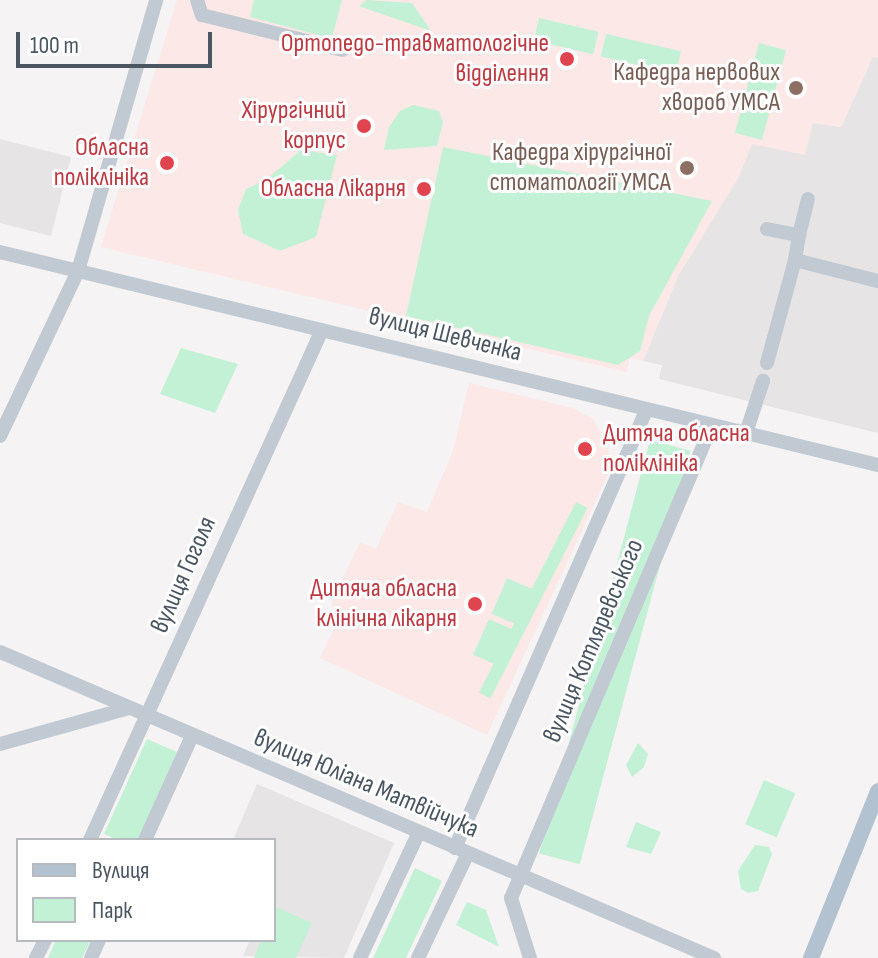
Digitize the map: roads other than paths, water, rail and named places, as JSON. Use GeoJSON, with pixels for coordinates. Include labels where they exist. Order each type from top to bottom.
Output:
{"type":"FeatureCollection","features":[{"type":"Feature","properties":{"kind":"main road"},"geometry":{"type":"LineString","coordinates":[[811,958],[878,791]]}},
{"type":"Feature","properties":{"kind":"street"},"geometry":{"type":"LineString","coordinates":[[0,436],[78,271],[156,0]]}},
{"type":"Feature","properties":{"kind":"street"},"geometry":{"type":"LineString","coordinates":[[197,0],[202,15],[343,50]]}},
{"type":"Feature","properties":{"kind":"street"},"geometry":{"type":"LineString","coordinates":[[767,363],[808,199]]}},
{"type":"Feature","properties":{"kind":"street"},"geometry":{"type":"LineString","coordinates":[[767,229],[799,235]]}},
{"type":"Feature","properties":{"kind":"street","name":"вулиця Шевченка"},"geometry":{"type":"LineString","coordinates":[[0,252],[878,465]]}},
{"type":"Feature","properties":{"kind":"street"},"geometry":{"type":"LineString","coordinates":[[795,260],[878,281]]}},
{"type":"Feature","properties":{"kind":"street","name":"вулиця Гоголя"},"geometry":{"type":"LineString","coordinates":[[91,838],[322,330]]}},
{"type":"Feature","properties":{"kind":"street"},"geometry":{"type":"LineString","coordinates":[[746,433],[763,381]]}},
{"type":"Feature","properties":{"kind":"street","name":"вулиця Котляревського"},"geometry":{"type":"LineString","coordinates":[[418,958],[647,409]]}},
{"type":"Feature","properties":{"kind":"street","name":"вулиця Котляревського"},"geometry":{"type":"LineString","coordinates":[[530,958],[511,898],[712,425]]}},
{"type":"Feature","properties":{"kind":"street","name":"вулиця Юліана Матвійчука"},"geometry":{"type":"LineString","coordinates":[[0,652],[714,958]]}},
{"type":"Feature","properties":{"kind":"street"},"geometry":{"type":"LineString","coordinates":[[0,744],[129,708]]}},
{"type":"Feature","properties":{"kind":"street"},"geometry":{"type":"LineString","coordinates":[[146,838],[192,736]]}},
{"type":"Feature","properties":{"kind":"street"},"geometry":{"type":"LineString","coordinates":[[360,958],[419,832]]}},
{"type":"Feature","properties":{"kind":"place","name":"Ортопедо-травматологічне відділення"},"geometry":{"type":"Point","coordinates":[567,59]}},
{"type":"Feature","properties":{"kind":"place","name":"Кафедра нервових хвороб УМСА"},"geometry":{"type":"Point","coordinates":[796,88]}},
{"type":"Feature","properties":{"kind":"place","name":"Хірургічний корпус"},"geometry":{"type":"Point","coordinates":[364,126]}},
{"type":"Feature","properties":{"kind":"place","name":"Обласна поліклініка"},"geometry":{"type":"Point","coordinates":[167,163]}},
{"type":"Feature","properties":{"kind":"place","name":"Кафедра хірургічної стоматології УМСА"},"geometry":{"type":"Point","coordinates":[687,168]}},
{"type":"Feature","properties":{"kind":"place","name":"Обласна Лікарня"},"geometry":{"type":"Point","coordinates":[424,189]}},
{"type":"Feature","properties":{"kind":"place","name":"Дитяча обласна поліклініка"},"geometry":{"type":"Point","coordinates":[585,449]}},
{"type":"Feature","properties":{"kind":"place","name":"Дитяча обласна клінічна лікарня"},"geometry":{"type":"Point","coordinates":[475,604]}}]}
